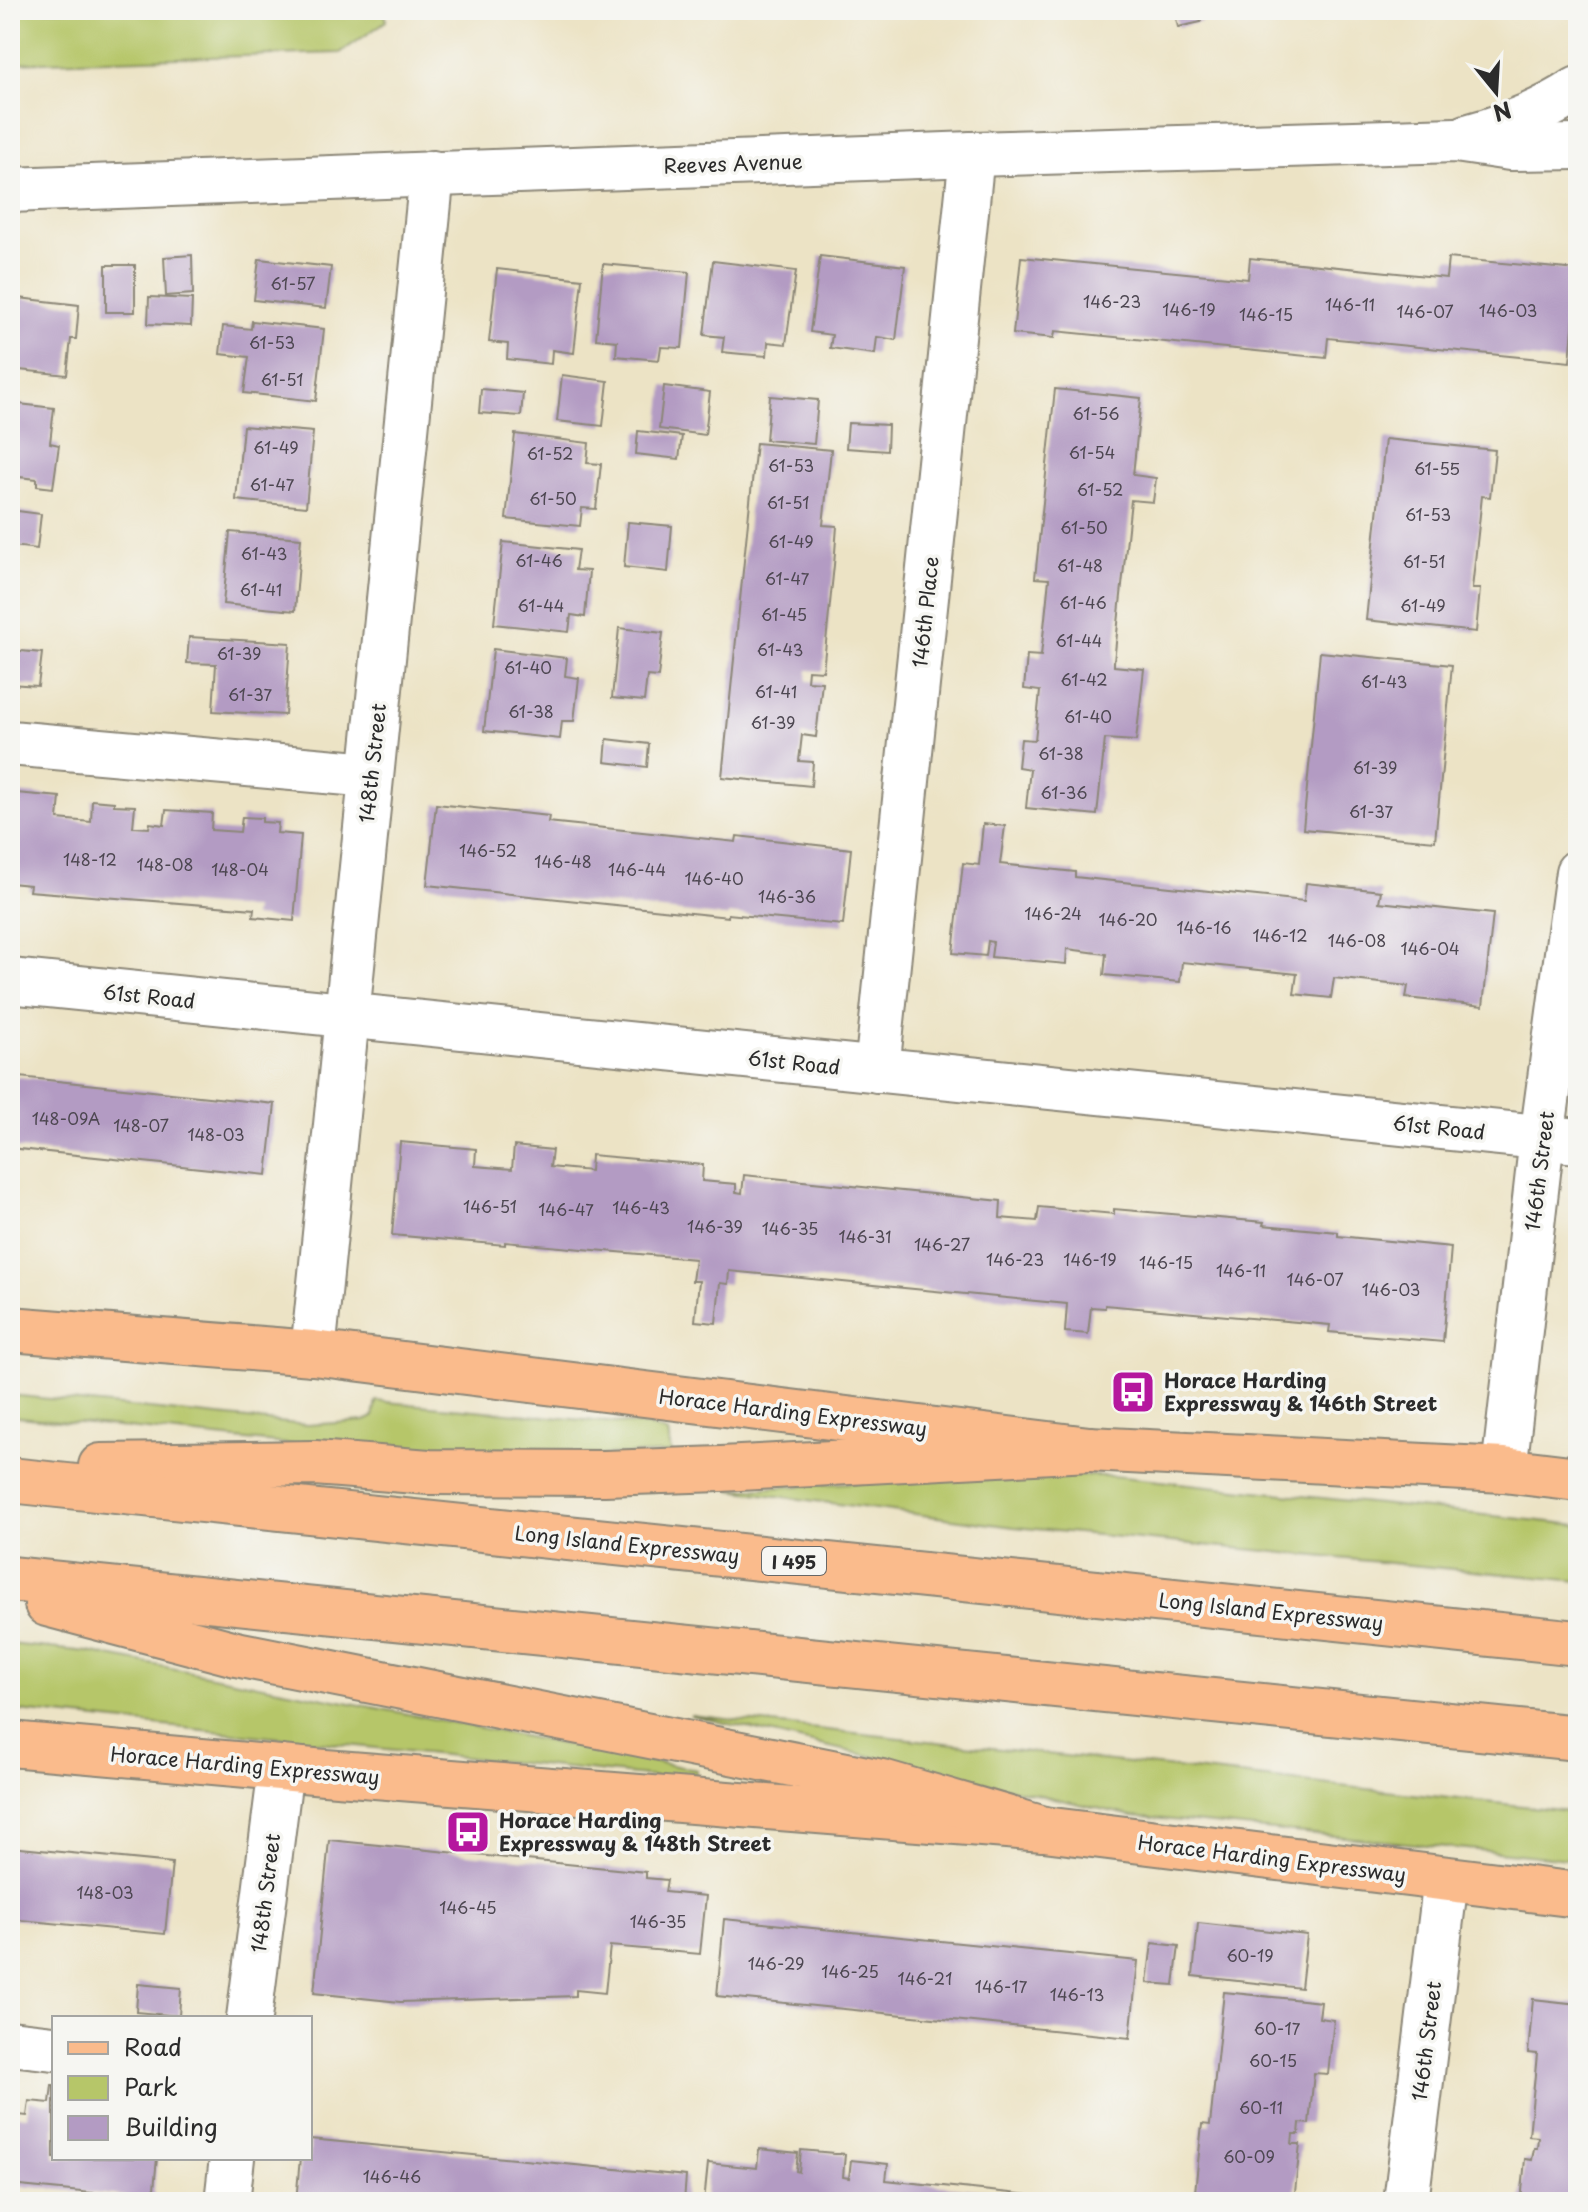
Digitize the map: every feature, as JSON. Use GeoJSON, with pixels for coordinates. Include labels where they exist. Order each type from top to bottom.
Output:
{"type":"FeatureCollection","features":[{"type":"Feature","properties":{"kind":"main road","name":"Horace Harding Expressway"},"geometry":{"type":"LineString","coordinates":[[10,1329],[313,1353],[1089,1449],[1504,1470],[1578,1479]]}},
{"type":"Feature","properties":{"kind":"main road"},"geometry":{"type":"LineString","coordinates":[[10,1467],[315,1463],[429,1472],[604,1473],[1089,1449]]}},
{"type":"Feature","properties":{"kind":"main road","name":"Long Island Expressway"},"geometry":{"type":"LineString","coordinates":[[10,1480],[1578,1643]]}},
{"type":"Feature","properties":{"kind":"main road"},"geometry":{"type":"LineString","coordinates":[[10,1579],[1578,1738]]}},
{"type":"Feature","properties":{"kind":"main road"},"geometry":{"type":"LineString","coordinates":[[10,1594],[236,1654],[882,1782],[1044,1829]]}},
{"type":"Feature","properties":{"kind":"main road","name":"Horace Harding Expressway"},"geometry":{"type":"LineString","coordinates":[[10,1744],[1044,1829],[1578,1895]]}},
{"type":"Feature","properties":{"kind":"street","name":"Reeves Avenue"},"geometry":{"type":"LineString","coordinates":[[1456,140],[1498,129],[1556,104],[1578,89]]}},
{"type":"Feature","properties":{"kind":"street","name":"Reeves Avenue"},"geometry":{"type":"LineString","coordinates":[[10,190],[972,154],[1456,140],[1510,148],[1578,147]]}},
{"type":"Feature","properties":{"kind":"street","name":"146th Place"},"geometry":{"type":"LineString","coordinates":[[877,1070],[972,154]]}},
{"type":"Feature","properties":{"kind":"street","name":"148th Street"},"geometry":{"type":"LineString","coordinates":[[313,1353],[432,173]]}},
{"type":"Feature","properties":{"kind":"street"},"geometry":{"type":"LineString","coordinates":[[10,743],[371,775]]}},
{"type":"Feature","properties":{"kind":"street","name":"146th Street"},"geometry":{"type":"LineString","coordinates":[[1504,1470],[1560,1139],[1578,872]]}},
{"type":"Feature","properties":{"kind":"street","name":"61st Road"},"geometry":{"type":"LineString","coordinates":[[10,981],[1560,1139]]}},
{"type":"Feature","properties":{"kind":"street","name":"148th Street"},"geometry":{"type":"LineString","coordinates":[[249,2016],[281,1768]]}},
{"type":"Feature","properties":{"kind":"street","name":"146th Street"},"geometry":{"type":"LineString","coordinates":[[1406,2202],[1446,1879]]}},
{"type":"Feature","properties":{"kind":"street"},"geometry":{"type":"LineString","coordinates":[[10,2043],[52,2048]]}},
{"type":"Feature","properties":{"kind":"street"},"geometry":{"type":"LineString","coordinates":[[227,2202],[232,2160]]}},
{"type":"Feature","properties":{"kind":"green space"},"geometry":{"type":"Polygon","coordinates":[[[10,10],[385,10],[386,21],[340,53],[10,63],[10,10]]]}},
{"type":"Feature","properties":{"kind":"green space"},"geometry":{"type":"Polygon","coordinates":[[[10,1395],[307,1425],[365,1421],[373,1417],[376,1401],[649,1426],[668,1433],[671,1453],[444,1460],[10,1416],[10,1395]]]}},
{"type":"Feature","properties":{"kind":"green space"},"geometry":{"type":"Polygon","coordinates":[[[977,1475],[1113,1476],[1578,1525],[1578,1581],[1014,1527],[731,1490],[977,1475]]]}},
{"type":"Feature","properties":{"kind":"green space"},"geometry":{"type":"Polygon","coordinates":[[[10,1644],[88,1652],[697,1770],[693,1781],[10,1710],[10,1644]]]}},
{"type":"Feature","properties":{"kind":"green space"},"geometry":{"type":"Polygon","coordinates":[[[690,1715],[1578,1812],[1578,1860],[1132,1816],[690,1715]]]}},
{"type":"Feature","properties":{"kind":"building"},"geometry":{"type":"Polygon","coordinates":[[[1174,10],[1198,10],[1201,22],[1178,27],[1174,10]]]}},
{"type":"Feature","properties":{"kind":"building"},"geometry":{"type":"Polygon","coordinates":[[[192,255],[193,294],[166,296],[164,257],[192,255]]]}},
{"type":"Feature","properties":{"kind":"building"},"geometry":{"type":"Polygon","coordinates":[[[820,256],[905,266],[896,340],[877,337],[875,354],[830,348],[832,335],[810,332],[820,256]]]}},
{"type":"Feature","properties":{"kind":"building"},"geometry":{"type":"Polygon","coordinates":[[[1021,257],[1248,279],[1250,258],[1446,278],[1448,258],[1578,270],[1570,362],[1328,338],[1326,358],[1055,331],[1054,338],[1013,334],[1021,257]]]}},
{"type":"Feature","properties":{"kind":"building"},"geometry":{"type":"Polygon","coordinates":[[[259,259],[331,267],[326,308],[254,300],[259,259]]]}},
{"type":"Feature","properties":{"kind":"building"},"geometry":{"type":"Polygon","coordinates":[[[713,261],[796,271],[786,344],[768,342],[767,356],[722,352],[724,337],[704,335],[713,261]]]}},
{"type":"Feature","properties":{"kind":"building"},"geometry":{"type":"Polygon","coordinates":[[[603,264],[689,272],[682,348],[661,347],[659,360],[616,356],[617,341],[596,339],[603,264]]]}},
{"type":"Feature","properties":{"kind":"building"},"geometry":{"type":"Polygon","coordinates":[[[106,265],[135,265],[135,312],[106,312],[106,265]]]}},
{"type":"Feature","properties":{"kind":"building"},"geometry":{"type":"Polygon","coordinates":[[[497,269],[582,279],[574,353],[552,350],[551,364],[507,359],[508,344],[489,342],[497,269]]]}},
{"type":"Feature","properties":{"kind":"building"},"geometry":{"type":"Polygon","coordinates":[[[10,297],[79,305],[76,339],[71,339],[67,375],[10,369],[10,297]]]}},
{"type":"Feature","properties":{"kind":"building"},"geometry":{"type":"Polygon","coordinates":[[[149,297],[192,299],[191,326],[148,324],[149,297]]]}},
{"type":"Feature","properties":{"kind":"building"},"geometry":{"type":"Polygon","coordinates":[[[252,321],[324,329],[316,401],[244,393],[249,357],[220,354],[223,326],[251,329],[252,321]]]}},
{"type":"Feature","properties":{"kind":"building"},"geometry":{"type":"Polygon","coordinates":[[[562,375],[608,381],[603,426],[557,421],[562,375]]]}},
{"type":"Feature","properties":{"kind":"building"},"geometry":{"type":"Polygon","coordinates":[[[664,386],[710,392],[705,435],[659,429],[664,386]]]}},
{"type":"Feature","properties":{"kind":"building"},"geometry":{"type":"Polygon","coordinates":[[[481,389],[523,393],[521,416],[479,413],[481,389]]]}},
{"type":"Feature","properties":{"kind":"building"},"geometry":{"type":"Polygon","coordinates":[[[1055,389],[1141,398],[1133,475],[1156,478],[1153,502],[1131,500],[1114,662],[1114,666],[1144,669],[1136,741],[1105,739],[1097,815],[1026,808],[1030,769],[1018,767],[1021,739],[1035,740],[1040,691],[1024,689],[1027,655],[1041,656],[1045,618],[1049,579],[1035,578],[1055,389]]]}},
{"type":"Feature","properties":{"kind":"building"},"geometry":{"type":"Polygon","coordinates":[[[770,396],[818,400],[814,444],[766,440],[770,396]]]}},
{"type":"Feature","properties":{"kind":"building"},"geometry":{"type":"Polygon","coordinates":[[[10,403],[54,408],[50,443],[59,445],[53,488],[37,486],[37,479],[10,476],[10,403]]]}},
{"type":"Feature","properties":{"kind":"building"},"geometry":{"type":"Polygon","coordinates":[[[848,423],[888,425],[887,451],[846,448],[848,423]]]}},
{"type":"Feature","properties":{"kind":"building"},"geometry":{"type":"Polygon","coordinates":[[[243,426],[313,432],[306,507],[236,500],[243,426]]]}},
{"type":"Feature","properties":{"kind":"building"},"geometry":{"type":"Polygon","coordinates":[[[638,431],[682,436],[679,459],[636,454],[638,431]]]}},
{"type":"Feature","properties":{"kind":"building"},"geometry":{"type":"Polygon","coordinates":[[[515,434],[589,443],[587,463],[601,464],[596,509],[582,508],[580,526],[506,519],[515,434]]]}},
{"type":"Feature","properties":{"kind":"building"},"geometry":{"type":"Polygon","coordinates":[[[1385,439],[1495,450],[1490,497],[1482,496],[1472,589],[1480,589],[1476,632],[1366,620],[1385,439]]]}},
{"type":"Feature","properties":{"kind":"building"},"geometry":{"type":"Polygon","coordinates":[[[756,443],[831,450],[823,525],[837,526],[823,671],[808,670],[807,681],[822,682],[816,737],[802,735],[799,761],[813,762],[811,786],[722,777],[756,443]]]}},
{"type":"Feature","properties":{"kind":"building"},"geometry":{"type":"Polygon","coordinates":[[[10,510],[41,514],[37,549],[13,546],[10,554],[10,510]]]}},
{"type":"Feature","properties":{"kind":"building"},"geometry":{"type":"Polygon","coordinates":[[[628,522],[672,526],[668,572],[624,567],[628,522]]]}},
{"type":"Feature","properties":{"kind":"building"},"geometry":{"type":"Polygon","coordinates":[[[230,532],[301,538],[295,611],[223,604],[230,532]]]}},
{"type":"Feature","properties":{"kind":"building"},"geometry":{"type":"Polygon","coordinates":[[[503,542],[578,550],[575,570],[589,571],[585,617],[571,615],[569,632],[494,624],[503,542]]]}},
{"type":"Feature","properties":{"kind":"building"},"geometry":{"type":"Polygon","coordinates":[[[619,628],[663,633],[658,677],[647,676],[644,701],[612,698],[619,628]]]}},
{"type":"Feature","properties":{"kind":"building"},"geometry":{"type":"Polygon","coordinates":[[[189,637],[290,643],[285,715],[213,711],[216,664],[187,663],[189,637]]]}},
{"type":"Feature","properties":{"kind":"building"},"geometry":{"type":"Polygon","coordinates":[[[493,649],[567,658],[565,676],[579,678],[574,721],[562,721],[560,739],[484,731],[493,649]]]}},
{"type":"Feature","properties":{"kind":"building"},"geometry":{"type":"Polygon","coordinates":[[[10,650],[42,653],[38,686],[10,684],[10,650]]]}},
{"type":"Feature","properties":{"kind":"building"},"geometry":{"type":"Polygon","coordinates":[[[1320,652],[1452,665],[1435,841],[1303,829],[1320,652]]]}},
{"type":"Feature","properties":{"kind":"building"},"geometry":{"type":"Polygon","coordinates":[[[607,739],[649,744],[647,767],[605,762],[607,739]]]}},
{"type":"Feature","properties":{"kind":"building"},"geometry":{"type":"Polygon","coordinates":[[[16,793],[60,797],[58,819],[91,822],[92,800],[135,806],[133,827],[149,828],[150,823],[164,825],[166,810],[212,813],[211,830],[240,832],[242,817],[278,823],[277,833],[301,835],[294,921],[253,917],[254,909],[29,891],[30,885],[10,883],[10,810],[14,810],[16,793]]]}},
{"type":"Feature","properties":{"kind":"building"},"geometry":{"type":"Polygon","coordinates":[[[436,804],[549,816],[548,822],[736,842],[737,836],[851,849],[843,925],[728,914],[728,917],[427,885],[436,804]]]}},
{"type":"Feature","properties":{"kind":"building"},"geometry":{"type":"Polygon","coordinates":[[[983,824],[1005,826],[1000,864],[1075,872],[1075,877],[1304,901],[1306,883],[1381,891],[1379,902],[1493,914],[1483,1006],[1406,998],[1408,986],[1334,978],[1331,998],[1294,994],[1297,974],[1182,962],[1180,982],[1104,975],[1106,954],[1067,949],[1066,964],[991,957],[993,942],[988,941],[986,956],[953,953],[963,863],[979,865],[983,824]]]}},
{"type":"Feature","properties":{"kind":"building"},"geometry":{"type":"Polygon","coordinates":[[[10,1076],[275,1104],[267,1175],[10,1148],[10,1076]]]}},
{"type":"Feature","properties":{"kind":"building"},"geometry":{"type":"Polygon","coordinates":[[[400,1142],[476,1149],[475,1166],[512,1169],[514,1146],[552,1150],[550,1167],[590,1171],[591,1155],[703,1165],[702,1181],[736,1184],[736,1192],[742,1193],[744,1175],[1001,1201],[1000,1218],[1037,1221],[1039,1207],[1114,1214],[1114,1209],[1264,1222],[1263,1225],[1338,1232],[1338,1236],[1451,1247],[1443,1342],[1329,1332],[1330,1325],[1105,1305],[1105,1308],[1091,1307],[1088,1334],[1065,1332],[1067,1304],[729,1271],[728,1284],[720,1283],[716,1323],[695,1321],[699,1281],[692,1281],[695,1259],[392,1235],[400,1142]]]}},
{"type":"Feature","properties":{"kind":"building"},"geometry":{"type":"Polygon","coordinates":[[[329,1840],[646,1872],[646,1878],[667,1880],[665,1892],[706,1896],[700,1954],[610,1946],[605,1993],[576,1990],[576,1996],[400,2002],[314,1993],[329,1840]]]}},
{"type":"Feature","properties":{"kind":"building"},"geometry":{"type":"Polygon","coordinates":[[[10,1847],[172,1863],[165,1934],[10,1919],[10,1847]]]}},
{"type":"Feature","properties":{"kind":"building"},"geometry":{"type":"Polygon","coordinates":[[[724,1919],[1138,1961],[1130,2038],[717,1996],[724,1919]]]}},
{"type":"Feature","properties":{"kind":"building"},"geometry":{"type":"Polygon","coordinates":[[[1198,1923],[1307,1935],[1301,1988],[1193,1976],[1198,1923]]]}},
{"type":"Feature","properties":{"kind":"building"},"geometry":{"type":"Polygon","coordinates":[[[1152,1943],[1179,1946],[1174,1985],[1147,1983],[1152,1943]]]}},
{"type":"Feature","properties":{"kind":"building"},"geometry":{"type":"Polygon","coordinates":[[[138,1984],[181,1988],[179,2016],[136,2012],[138,1984]]]}},
{"type":"Feature","properties":{"kind":"building"},"geometry":{"type":"Polygon","coordinates":[[[1224,1992],[1321,2002],[1319,2018],[1334,2020],[1328,2074],[1314,2073],[1309,2124],[1300,2123],[1299,2134],[1293,2134],[1292,2144],[1300,2144],[1294,2202],[1194,2202],[1202,2124],[1210,2125],[1224,1992]]]}},
{"type":"Feature","properties":{"kind":"building"},"geometry":{"type":"Polygon","coordinates":[[[1533,1999],[1578,2004],[1578,2202],[1521,2202],[1525,2159],[1532,2160],[1538,2137],[1529,2136],[1537,2054],[1528,2053],[1533,1999]]]}},
{"type":"Feature","properties":{"kind":"building"},"geometry":{"type":"Polygon","coordinates":[[[52,2085],[52,2160],[157,2160],[153,2199],[10,2185],[10,2114],[27,2116],[29,2101],[50,2103],[52,2085]]]}},
{"type":"Feature","properties":{"kind":"building"},"geometry":{"type":"Polygon","coordinates":[[[312,2139],[686,2176],[684,2202],[296,2202],[300,2160],[312,2160],[312,2139]]]}},
{"type":"Feature","properties":{"kind":"building"},"geometry":{"type":"Polygon","coordinates":[[[759,2149],[798,2153],[796,2171],[799,2172],[801,2150],[845,2154],[843,2177],[849,2178],[851,2160],[888,2164],[886,2180],[1076,2202],[704,2202],[708,2163],[757,2168],[759,2149]]]}},
{"type":"Feature","properties":{"kind":"place","name":"Horace Harding Expressway & 146th Street"},"geometry":{"type":"Point","coordinates":[1133,1392]}},
{"type":"Feature","properties":{"kind":"place","name":"Horace Harding Expressway & 148th Street"},"geometry":{"type":"Point","coordinates":[468,1832]}}]}
